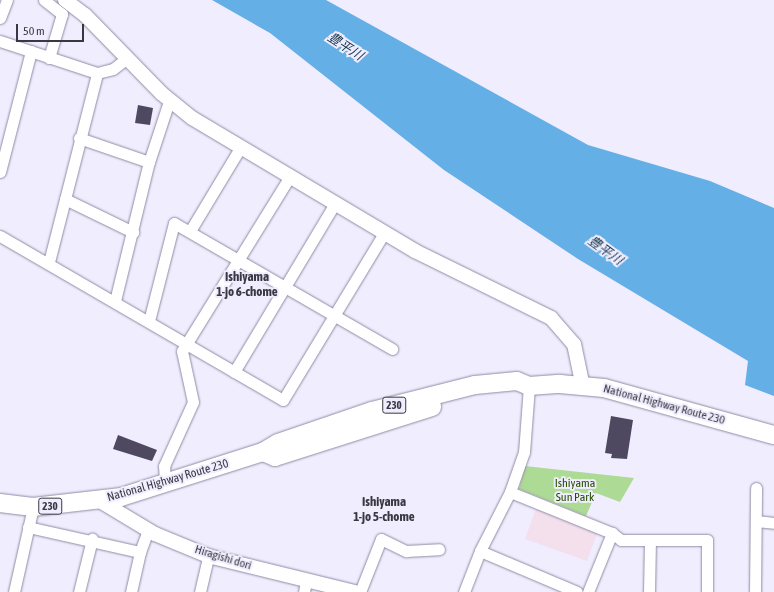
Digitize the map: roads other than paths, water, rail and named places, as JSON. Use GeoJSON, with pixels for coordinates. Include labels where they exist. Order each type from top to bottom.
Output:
{"type":"FeatureCollection","features":[{"type":"Feature","properties":{"kind":"highway","name":"National Highway Route 230"},"geometry":{"type":"LineString","coordinates":[[0,503],[33,507],[100,501],[165,483],[263,452],[285,440],[432,395],[517,381],[529,386],[604,388],[774,434]]}},
{"type":"Feature","properties":{"kind":"street"},"geometry":{"type":"LineString","coordinates":[[0,18],[7,0]]}},
{"type":"Feature","properties":{"kind":"street"},"geometry":{"type":"LineString","coordinates":[[44,0],[62,14],[49,58]]}},
{"type":"Feature","properties":{"kind":"street"},"geometry":{"type":"LineString","coordinates":[[65,0],[85,15],[126,59],[169,101],[240,148],[384,233],[551,318],[574,344],[584,387]]}},
{"type":"Feature","properties":{"kind":"street"},"geometry":{"type":"LineString","coordinates":[[0,41],[97,73],[113,69],[126,59]]}},
{"type":"Feature","properties":{"kind":"street"},"geometry":{"type":"LineString","coordinates":[[0,172],[4,140],[31,51]]}},
{"type":"Feature","properties":{"kind":"street"},"geometry":{"type":"LineString","coordinates":[[49,262],[79,138],[97,73]]}},
{"type":"Feature","properties":{"kind":"street"},"geometry":{"type":"LineString","coordinates":[[115,301],[134,232],[149,162],[169,101]]}},
{"type":"Feature","properties":{"kind":"street"},"geometry":{"type":"LineString","coordinates":[[79,138],[149,162]]}},
{"type":"Feature","properties":{"kind":"street"},"geometry":{"type":"LineString","coordinates":[[190,231],[240,148]]}},
{"type":"Feature","properties":{"kind":"street"},"geometry":{"type":"LineString","coordinates":[[165,483],[164,466],[193,402],[182,351],[289,178]]}},
{"type":"Feature","properties":{"kind":"street"},"geometry":{"type":"LineString","coordinates":[[65,199],[134,232]]}},
{"type":"Feature","properties":{"kind":"street"},"geometry":{"type":"LineString","coordinates":[[234,372],[335,203]]}},
{"type":"Feature","properties":{"kind":"street"},"geometry":{"type":"LineString","coordinates":[[149,321],[174,224],[190,231],[237,260],[392,349]]}},
{"type":"Feature","properties":{"kind":"street"},"geometry":{"type":"LineString","coordinates":[[0,236],[49,262],[283,400],[384,233]]}},
{"type":"Feature","properties":{"kind":"street"},"geometry":{"type":"LineString","coordinates":[[464,592],[480,551],[510,492],[524,452],[529,386]]}},
{"type":"Feature","properties":{"kind":"street"},"geometry":{"type":"LineString","coordinates":[[755,592],[756,488]]}},
{"type":"Feature","properties":{"kind":"street"},"geometry":{"type":"LineString","coordinates":[[510,492],[612,533],[621,540],[707,540],[707,592]]}},
{"type":"Feature","properties":{"kind":"street","name":"Hiragishi dori"},"geometry":{"type":"LineString","coordinates":[[100,501],[148,530],[208,556],[305,586],[355,592]]}},
{"type":"Feature","properties":{"kind":"street"},"geometry":{"type":"LineString","coordinates":[[14,592],[33,507]]}},
{"type":"Feature","properties":{"kind":"street"},"geometry":{"type":"LineString","coordinates":[[756,521],[774,523]]}},
{"type":"Feature","properties":{"kind":"street"},"geometry":{"type":"LineString","coordinates":[[28,527],[92,539],[140,552]]}},
{"type":"Feature","properties":{"kind":"street"},"geometry":{"type":"LineString","coordinates":[[131,592],[140,552],[148,530]]}},
{"type":"Feature","properties":{"kind":"street"},"geometry":{"type":"LineString","coordinates":[[588,592],[612,533]]}},
{"type":"Feature","properties":{"kind":"street"},"geometry":{"type":"LineString","coordinates":[[79,592],[92,539]]}},
{"type":"Feature","properties":{"kind":"street"},"geometry":{"type":"LineString","coordinates":[[360,592],[381,539],[406,552],[439,549]]}},
{"type":"Feature","properties":{"kind":"street"},"geometry":{"type":"LineString","coordinates":[[649,592],[650,540]]}},
{"type":"Feature","properties":{"kind":"street"},"geometry":{"type":"LineString","coordinates":[[480,551],[577,592]]}},
{"type":"Feature","properties":{"kind":"street"},"geometry":{"type":"LineString","coordinates":[[200,592],[208,556]]}},
{"type":"Feature","properties":{"kind":"water","name":"豊平川"},"geometry":{"type":"Polygon","coordinates":[[[212,0],[326,0],[588,145],[710,181],[774,208],[774,396],[745,385],[748,361],[578,259],[444,170],[270,33],[212,0]]]}},
{"type":"Feature","properties":{"kind":"district","name":"Ishiyama 1-jo 6-chome"},"geometry":{"type":"Point","coordinates":[247,286]}},
{"type":"Feature","properties":{"kind":"district","name":"Ishiyama 1-jo 5-chome"},"geometry":{"type":"Point","coordinates":[384,510]}},
{"type":"Feature","properties":{"kind":"park label","name":"Ishiyama Sun Park"},"geometry":{"type":"Point","coordinates":[575,491]}}]}
